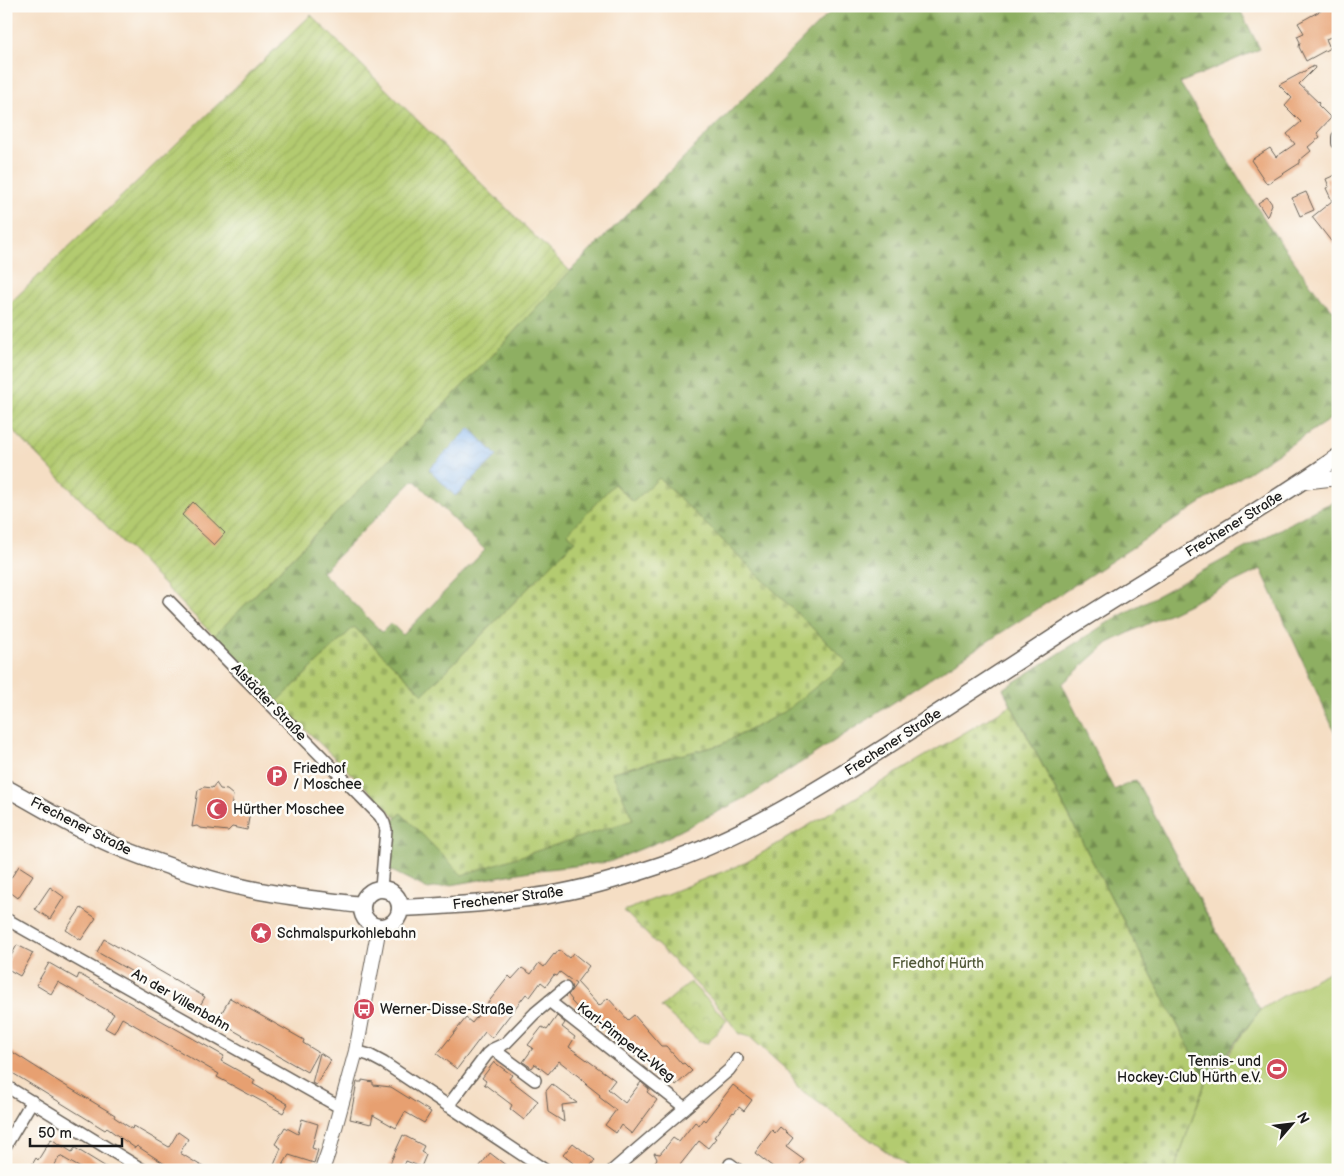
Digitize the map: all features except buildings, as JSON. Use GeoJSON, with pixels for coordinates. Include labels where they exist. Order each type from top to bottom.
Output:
{"type":"FeatureCollection","features":[{"type":"Feature","properties":{"kind":"main road","name":"Frechener Straße"},"geometry":{"type":"LineString","coordinates":[[400,908],[476,904],[549,895],[617,879],[663,865],[770,817],[828,784],[1111,601],[1302,482],[1338,457]]}},
{"type":"Feature","properties":{"kind":"main road","name":"Frechener Straße"},"geometry":{"type":"LineString","coordinates":[[6,788],[124,850],[171,867],[237,886],[279,894],[362,905]]}},
{"type":"Feature","properties":{"kind":"main road"},"geometry":{"type":"LineString","coordinates":[[381,888],[395,895],[399,901],[400,908],[396,920],[385,927],[379,927],[368,922],[364,917],[362,905],[366,895],[371,891],[381,888]]}},
{"type":"Feature","properties":{"kind":"street"},"geometry":{"type":"LineString","coordinates":[[1338,137],[1338,144]]}},
{"type":"Feature","properties":{"kind":"street"},"geometry":{"type":"LineString","coordinates":[[1302,482],[1338,478]]}},
{"type":"Feature","properties":{"kind":"street","name":"Alstädter Straße"},"geometry":{"type":"LineString","coordinates":[[169,601],[380,816],[386,830],[381,888]]}},
{"type":"Feature","properties":{"kind":"street","name":"An der Villenbahn"},"geometry":{"type":"LineString","coordinates":[[6,919],[341,1108]]}},
{"type":"Feature","properties":{"kind":"street"},"geometry":{"type":"LineString","coordinates":[[322,1170],[356,1051],[379,927]]}},
{"type":"Feature","properties":{"kind":"street"},"geometry":{"type":"LineString","coordinates":[[448,1106],[487,1054],[506,1043],[535,1012],[565,988]]}},
{"type":"Feature","properties":{"kind":"street","name":"Karl-Pimpertz-Weg"},"geometry":{"type":"LineString","coordinates":[[549,1001],[684,1107]]}},
{"type":"Feature","properties":{"kind":"street"},"geometry":{"type":"LineString","coordinates":[[493,1049],[535,1080]]}},
{"type":"Feature","properties":{"kind":"street"},"geometry":{"type":"LineString","coordinates":[[356,1051],[384,1063],[545,1170]]}},
{"type":"Feature","properties":{"kind":"street"},"geometry":{"type":"LineString","coordinates":[[613,1170],[729,1070],[737,1059]]}},
{"type":"Feature","properties":{"kind":"street"},"geometry":{"type":"LineString","coordinates":[[6,1086],[143,1170]]}},
{"type":"Feature","properties":{"kind":"street"},"geometry":{"type":"LineString","coordinates":[[6,1146],[32,1102]]}},
{"type":"Feature","properties":{"kind":"green space"},"geometry":{"type":"Polygon","coordinates":[[[836,6],[1192,6],[1193,8],[1197,6],[1238,6],[1260,49],[1180,83],[1270,228],[1322,300],[1338,314],[1338,414],[751,795],[658,842],[609,862],[531,871],[428,889],[388,869],[390,823],[401,812],[633,820],[611,772],[720,745],[783,712],[846,661],[659,479],[633,502],[615,484],[568,533],[575,541],[423,694],[354,627],[277,702],[214,636],[488,360],[570,271],[836,6]],[[414,480],[322,572],[382,632],[391,623],[403,635],[485,550],[414,480]]]}},
{"type":"Feature","properties":{"kind":"green space"},"geometry":{"type":"Polygon","coordinates":[[[311,15],[570,271],[488,360],[214,636],[6,423],[6,307],[311,15]]]}},
{"type":"Feature","properties":{"kind":"green space"},"geometry":{"type":"Polygon","coordinates":[[[659,478],[847,662],[784,712],[720,745],[612,772],[633,820],[462,875],[401,813],[397,818],[277,702],[354,627],[423,694],[575,541],[568,533],[614,484],[633,502],[659,478]]]}},
{"type":"Feature","properties":{"kind":"green space"},"geometry":{"type":"Polygon","coordinates":[[[1338,500],[1338,739],[1261,569],[1108,643],[1062,684],[1114,790],[1136,780],[1200,902],[1260,1010],[1206,1080],[1003,689],[1112,620],[1315,510],[1338,500]]]}},
{"type":"Feature","properties":{"kind":"green space","name":"Friedhof Hürth"},"geometry":{"type":"Polygon","coordinates":[[[1011,705],[1206,1080],[1174,1170],[912,1170],[797,1087],[790,1073],[750,1037],[739,1034],[720,1008],[624,911],[747,862],[1011,705]]]}},
{"type":"Feature","properties":{"kind":"green space","name":"Tennis- und Hockey-Club Hürth e.V."},"geometry":{"type":"Polygon","coordinates":[[[1338,967],[1338,1170],[1174,1170],[1206,1080],[1225,1058],[1260,1010],[1338,967]]]}},
{"type":"Feature","properties":{"kind":"green space"},"geometry":{"type":"Polygon","coordinates":[[[690,982],[727,1020],[708,1043],[699,1041],[661,1007],[690,982]]]}},
{"type":"Feature","properties":{"kind":"water"},"geometry":{"type":"Polygon","coordinates":[[[470,428],[497,456],[455,496],[429,469],[470,428]]]}},
{"type":"Feature","properties":{"kind":"place","name":"Friedhof / Moschee"},"geometry":{"type":"Point","coordinates":[277,776]}},
{"type":"Feature","properties":{"kind":"place","name":"Hürther Moschee"},"geometry":{"type":"Point","coordinates":[217,809]}},
{"type":"Feature","properties":{"kind":"place","name":"Schmalspurkohlebahn"},"geometry":{"type":"Point","coordinates":[261,933]}},
{"type":"Feature","properties":{"kind":"place","name":"Werner-Disse-Straße"},"geometry":{"type":"Point","coordinates":[364,1009]}},
{"type":"Feature","properties":{"kind":"place","name":"Tennis- und Hockey-Club Hürth e.V."},"geometry":{"type":"Point","coordinates":[1277,1069]}}]}
